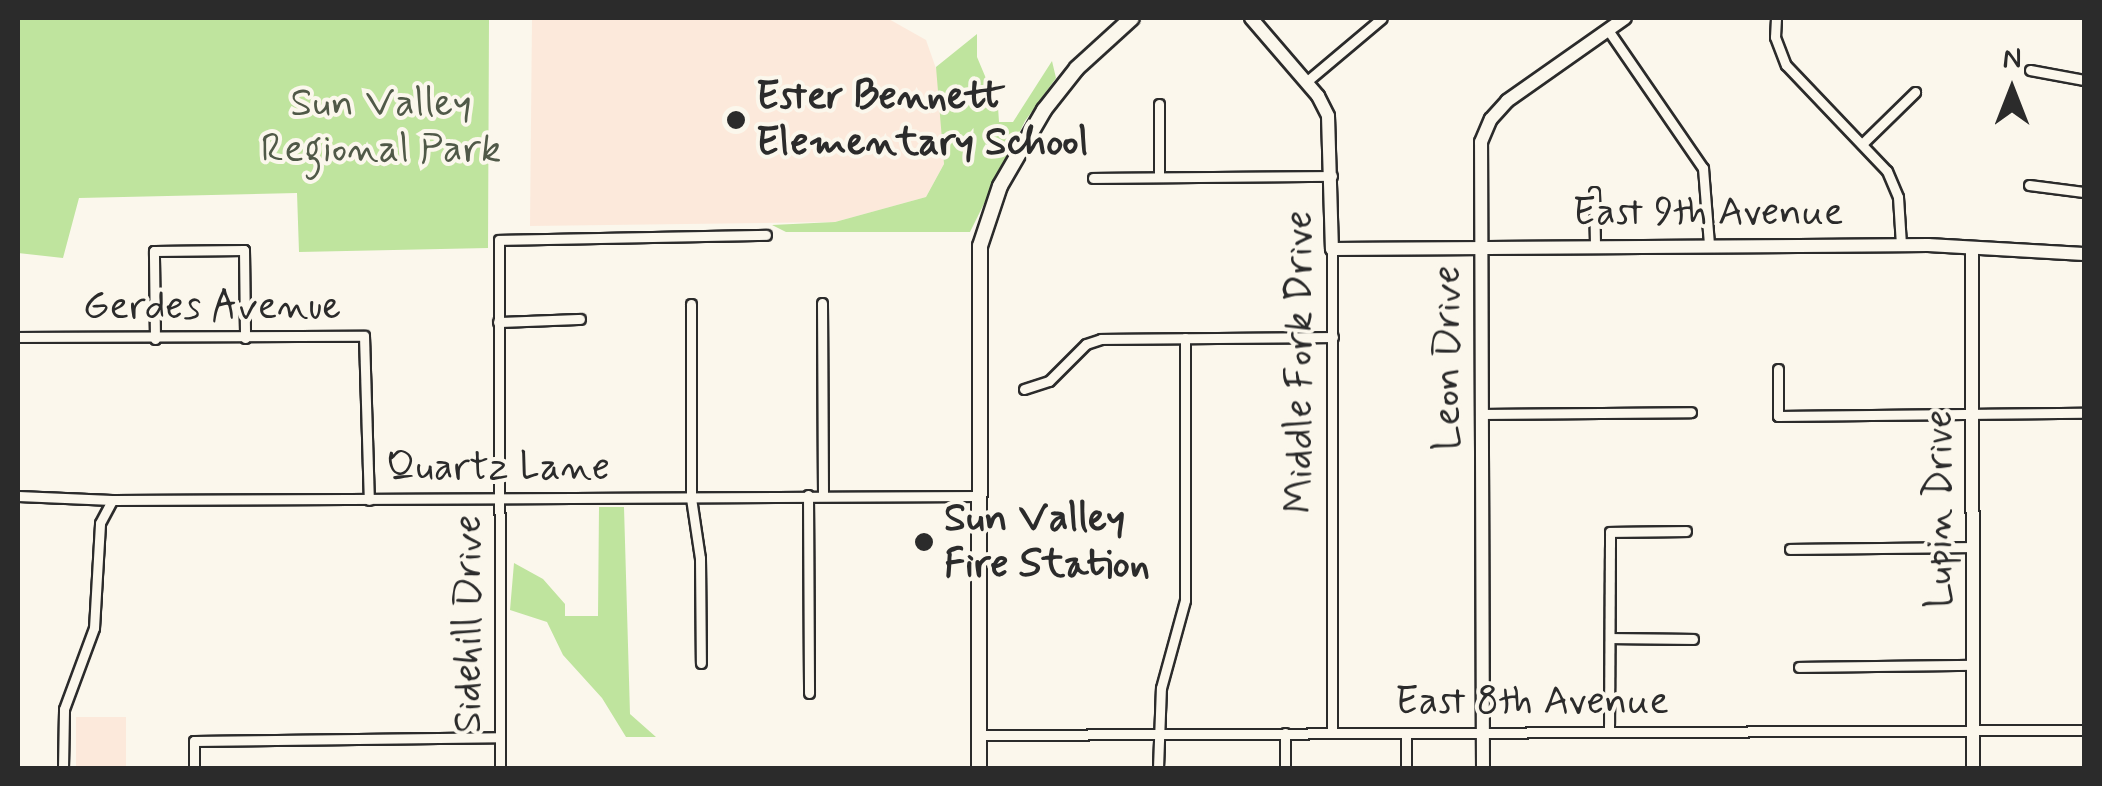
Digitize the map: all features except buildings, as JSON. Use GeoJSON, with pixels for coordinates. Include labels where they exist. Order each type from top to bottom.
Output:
{"type":"FeatureCollection","features":[{"type":"Feature","properties":{"kind":"main road"},"geometry":{"type":"LineString","coordinates":[[979,768],[978,271],[990,213],[1018,152],[1060,88],[1132,18]]}},
{"type":"Feature","properties":{"kind":"street","name":"Middle Fork Drive"},"geometry":{"type":"LineString","coordinates":[[1251,18],[1306,82],[1328,116],[1332,176],[1332,733]]}},
{"type":"Feature","properties":{"kind":"street"},"geometry":{"type":"LineString","coordinates":[[1306,82],[1382,18]]}},
{"type":"Feature","properties":{"kind":"street","name":"Leon Drive"},"geometry":{"type":"LineString","coordinates":[[1483,768],[1479,154],[1491,119],[1507,102],[1626,18]]}},
{"type":"Feature","properties":{"kind":"street"},"geometry":{"type":"LineString","coordinates":[[1776,18],[1775,37],[1786,65],[1863,144],[1894,184],[1901,245]]}},
{"type":"Feature","properties":{"kind":"street"},"geometry":{"type":"LineString","coordinates":[[1608,30],[1698,158],[1707,180],[1708,245]]}},
{"type":"Feature","properties":{"kind":"street"},"geometry":{"type":"LineString","coordinates":[[2030,70],[2084,80]]}},
{"type":"Feature","properties":{"kind":"street"},"geometry":{"type":"LineString","coordinates":[[1863,144],[1915,92]]}},
{"type":"Feature","properties":{"kind":"street"},"geometry":{"type":"LineString","coordinates":[[1159,104],[1160,177]]}},
{"type":"Feature","properties":{"kind":"street"},"geometry":{"type":"LineString","coordinates":[[1094,178],[1332,176]]}},
{"type":"Feature","properties":{"kind":"street"},"geometry":{"type":"LineString","coordinates":[[2029,185],[2084,192]]}},
{"type":"Feature","properties":{"kind":"street"},"geometry":{"type":"LineString","coordinates":[[1594,192],[1595,246]]}},
{"type":"Feature","properties":{"kind":"street","name":"Sidehill Drive"},"geometry":{"type":"LineString","coordinates":[[500,768],[499,240],[766,234]]}},
{"type":"Feature","properties":{"kind":"street","name":"East 9th Avenue"},"geometry":{"type":"LineString","coordinates":[[1332,249],[1901,245],[2084,254]]}},
{"type":"Feature","properties":{"kind":"street","name":"Lupin Drive"},"geometry":{"type":"LineString","coordinates":[[1972,249],[1973,768]]}},
{"type":"Feature","properties":{"kind":"street"},"geometry":{"type":"LineString","coordinates":[[155,339],[154,251],[244,250],[245,338]]}},
{"type":"Feature","properties":{"kind":"street"},"geometry":{"type":"LineString","coordinates":[[822,303],[823,495]]}},
{"type":"Feature","properties":{"kind":"street"},"geometry":{"type":"LineString","coordinates":[[690,304],[691,498],[700,558],[701,663]]}},
{"type":"Feature","properties":{"kind":"street"},"geometry":{"type":"LineString","coordinates":[[498,322],[580,319]]}},
{"type":"Feature","properties":{"kind":"street","name":"Gerdes Avenue"},"geometry":{"type":"LineString","coordinates":[[18,337],[364,336],[368,500]]}},
{"type":"Feature","properties":{"kind":"street"},"geometry":{"type":"LineString","coordinates":[[1024,389],[1049,381],[1093,341],[1333,337]]}},
{"type":"Feature","properties":{"kind":"street"},"geometry":{"type":"LineString","coordinates":[[1158,768],[1161,688],[1185,600],[1185,338]]}},
{"type":"Feature","properties":{"kind":"street"},"geometry":{"type":"LineString","coordinates":[[1778,369],[1778,416],[2084,414]]}},
{"type":"Feature","properties":{"kind":"street"},"geometry":{"type":"LineString","coordinates":[[1481,414],[1691,412]]}},
{"type":"Feature","properties":{"kind":"street"},"geometry":{"type":"LineString","coordinates":[[808,495],[808,693]]}},
{"type":"Feature","properties":{"kind":"street","name":"Quartz Lane"},"geometry":{"type":"LineString","coordinates":[[18,496],[368,500],[979,496]]}},
{"type":"Feature","properties":{"kind":"street"},"geometry":{"type":"LineString","coordinates":[[63,768],[64,709],[94,628],[100,523],[112,500]]}},
{"type":"Feature","properties":{"kind":"street"},"geometry":{"type":"LineString","coordinates":[[1610,732],[1610,532],[1686,531]]}},
{"type":"Feature","properties":{"kind":"street"},"geometry":{"type":"LineString","coordinates":[[1790,549],[1973,548]]}},
{"type":"Feature","properties":{"kind":"street"},"geometry":{"type":"LineString","coordinates":[[1610,638],[1693,640]]}},
{"type":"Feature","properties":{"kind":"street"},"geometry":{"type":"LineString","coordinates":[[1799,666],[1973,665]]}},
{"type":"Feature","properties":{"kind":"street","name":"East 8th Avenue"},"geometry":{"type":"LineString","coordinates":[[979,735],[2084,730]]}},
{"type":"Feature","properties":{"kind":"street"},"geometry":{"type":"LineString","coordinates":[[1285,733],[1285,768]]}},
{"type":"Feature","properties":{"kind":"street"},"geometry":{"type":"LineString","coordinates":[[1406,733],[1406,768]]}},
{"type":"Feature","properties":{"kind":"street"},"geometry":{"type":"LineString","coordinates":[[194,768],[194,741],[500,736]]}},
{"type":"Feature","properties":{"kind":"shaded area","name":"Ester Bennett Elementary School"},"geometry":{"type":"Polygon","coordinates":[[[532,18],[887,18],[926,40],[939,77],[944,164],[926,197],[835,222],[530,226],[532,18]]]}},
{"type":"Feature","properties":{"kind":"shaded area"},"geometry":{"type":"Polygon","coordinates":[[[76,717],[126,717],[126,768],[76,768],[76,717]]]}},
{"type":"Feature","properties":{"kind":"green space","name":"Sun Valley Regional Park"},"geometry":{"type":"Polygon","coordinates":[[[18,18],[489,18],[488,248],[299,252],[297,193],[79,198],[63,258],[18,253],[18,18]]]}},
{"type":"Feature","properties":{"kind":"green space"},"geometry":{"type":"Polygon","coordinates":[[[977,34],[977,57],[998,107],[999,122],[1013,122],[1052,61],[1056,78],[1025,121],[970,232],[786,232],[772,225],[835,222],[926,197],[944,164],[936,67],[977,34]]]}},
{"type":"Feature","properties":{"kind":"green space"},"geometry":{"type":"Polygon","coordinates":[[[599,507],[624,507],[630,714],[656,737],[626,737],[602,698],[563,655],[547,622],[510,610],[514,563],[543,579],[565,604],[565,616],[598,616],[599,507]]]}},
{"type":"Feature","properties":{"kind":"place","name":"Ester Bennett Elementary School"},"geometry":{"type":"Point","coordinates":[736,120]}},
{"type":"Feature","properties":{"kind":"place","name":"Sun Valley Fire Station"},"geometry":{"type":"Point","coordinates":[924,542]}}]}
